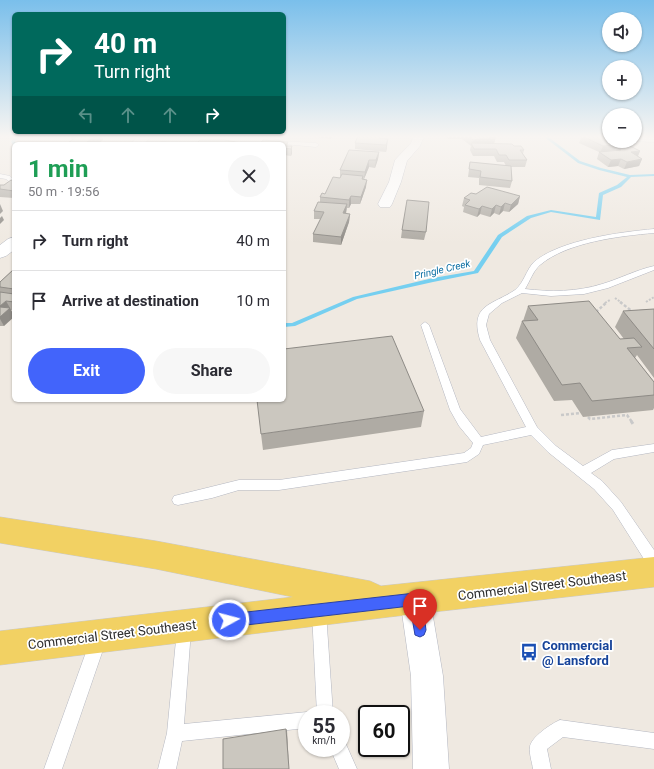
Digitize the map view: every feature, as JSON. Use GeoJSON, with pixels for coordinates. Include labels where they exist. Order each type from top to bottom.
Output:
{"type":"FeatureCollection","features":[{"type":"Feature","properties":{"kind":"main road"},"geometry":{"type":"LineString","coordinates":[[0,530],[156,555],[402,600]]}},
{"type":"Feature","properties":{"kind":"main road","name":"Commercial Street Southeast"},"geometry":{"type":"LineString","coordinates":[[0,648],[402,600],[654,572]]}},
{"type":"Feature","properties":{"kind":"street"},"geometry":{"type":"LineString","coordinates":[[385,204],[398,172]]}},
{"type":"Feature","properties":{"kind":"street"},"geometry":{"type":"LineString","coordinates":[[0,253],[12,244]]}},
{"type":"Feature","properties":{"kind":"street"},"geometry":{"type":"LineString","coordinates":[[402,600],[426,676],[431,769]]}},
{"type":"Feature","properties":{"kind":"lane"},"geometry":{"type":"LineString","coordinates":[[0,176],[8,177],[12,181]]}},
{"type":"Feature","properties":{"kind":"lane"},"geometry":{"type":"LineString","coordinates":[[654,231],[606,237],[578,245],[551,256],[538,264],[529,274],[519,290],[501,299],[488,308],[482,317],[480,324],[484,340],[533,430],[552,449],[598,485],[617,506],[654,562]]}},
{"type":"Feature","properties":{"kind":"lane"},"geometry":{"type":"LineString","coordinates":[[519,290],[543,294],[580,292],[604,286],[625,276],[654,268]]}},
{"type":"Feature","properties":{"kind":"lane"},"geometry":{"type":"LineString","coordinates":[[424,325],[455,410],[463,423],[480,442]]}},
{"type":"Feature","properties":{"kind":"lane"},"geometry":{"type":"LineString","coordinates":[[480,442],[533,430]]}},
{"type":"Feature","properties":{"kind":"lane"},"geometry":{"type":"LineString","coordinates":[[178,500],[212,493],[239,484],[279,485],[467,457],[476,451],[480,442]]}},
{"type":"Feature","properties":{"kind":"lane"},"geometry":{"type":"LineString","coordinates":[[583,472],[612,455],[654,448]]}},
{"type":"Feature","properties":{"kind":"lane"},"geometry":{"type":"LineString","coordinates":[[319,610],[324,705]]}},
{"type":"Feature","properties":{"kind":"lane"},"geometry":{"type":"LineString","coordinates":[[167,769],[175,733],[184,626]]}},
{"type":"Feature","properties":{"kind":"lane"},"geometry":{"type":"LineString","coordinates":[[53,769],[100,636]]}},
{"type":"Feature","properties":{"kind":"lane"},"geometry":{"type":"LineString","coordinates":[[175,733],[298,721]]}},
{"type":"Feature","properties":{"kind":"lane"},"geometry":{"type":"LineString","coordinates":[[542,769],[538,746],[560,728],[654,741]]}},
{"type":"Feature","properties":{"kind":"lane"},"geometry":{"type":"LineString","coordinates":[[342,757],[348,769]]}},
{"type":"Feature","properties":{"kind":"path"},"geometry":{"type":"LineString","coordinates":[[646,302],[654,297]]}},
{"type":"Feature","properties":{"kind":"path"},"geometry":{"type":"LineString","coordinates":[[594,315],[604,304],[615,298],[629,307],[637,316]]}},
{"type":"Feature","properties":{"kind":"path"},"geometry":{"type":"LineString","coordinates":[[561,415],[581,413]]}},
{"type":"Feature","properties":{"kind":"path"},"geometry":{"type":"LineString","coordinates":[[588,417],[590,419],[627,415],[633,424]]}},
{"type":"Feature","properties":{"kind":"building"},"geometry":{"type":"Polygon","coordinates":[[[481,172],[511,172],[512,181],[480,177],[481,172]]]}},
{"type":"Feature","properties":{"kind":"building"},"geometry":{"type":"Polygon","coordinates":[[[342,174],[363,176],[362,179],[367,180],[361,197],[351,196],[349,200],[320,197],[322,193],[325,194],[333,177],[340,178],[342,174]]]}},
{"type":"Feature","properties":{"kind":"building"},"geometry":{"type":"Polygon","coordinates":[[[12,180],[12,191],[0,189],[0,185],[4,185],[12,180]]]}},
{"type":"Feature","properties":{"kind":"building"},"geometry":{"type":"Polygon","coordinates":[[[487,187],[520,196],[511,205],[505,203],[501,207],[496,205],[492,209],[482,206],[479,209],[465,205],[470,200],[464,198],[471,193],[476,194],[487,187]]]}},
{"type":"Feature","properties":{"kind":"building"},"geometry":{"type":"Polygon","coordinates":[[[407,200],[429,202],[426,232],[402,230],[407,200]]]}},
{"type":"Feature","properties":{"kind":"building"},"geometry":{"type":"Polygon","coordinates":[[[318,202],[347,204],[343,213],[350,214],[341,237],[313,234],[324,212],[314,211],[318,202]]]}},
{"type":"Feature","properties":{"kind":"building"},"geometry":{"type":"Polygon","coordinates":[[[12,271],[12,289],[0,287],[0,282],[12,271]]]}},
{"type":"Feature","properties":{"kind":"building"},"geometry":{"type":"Polygon","coordinates":[[[0,292],[12,294],[12,302],[6,301],[0,306],[0,292]]]}},
{"type":"Feature","properties":{"kind":"building"},"geometry":{"type":"Polygon","coordinates":[[[589,301],[620,339],[634,338],[642,347],[627,348],[654,382],[654,395],[592,401],[580,383],[562,385],[522,321],[538,320],[528,306],[589,301]]]}},
{"type":"Feature","properties":{"kind":"building"},"geometry":{"type":"Polygon","coordinates":[[[0,307],[10,308],[0,317],[0,307]]]}},
{"type":"Feature","properties":{"kind":"building"},"geometry":{"type":"Polygon","coordinates":[[[654,309],[654,349],[623,311],[654,309]]]}},
{"type":"Feature","properties":{"kind":"building"},"geometry":{"type":"Polygon","coordinates":[[[392,336],[424,411],[261,434],[257,402],[286,402],[286,349],[392,336]]]}},
{"type":"Feature","properties":{"kind":"building"},"geometry":{"type":"Polygon","coordinates":[[[286,729],[289,769],[223,769],[223,739],[286,729]]]}},
{"type":"Feature","properties":{"kind":"waterway"},"geometry":{"type":"LineString","coordinates":[[612,172],[630,176]]}},
{"type":"Feature","properties":{"kind":"waterway","name":"Pringle Creek"},"geometry":{"type":"LineString","coordinates":[[630,176],[654,175]]}},
{"type":"Feature","properties":{"kind":"waterway","name":"Pringle Creek"},"geometry":{"type":"LineString","coordinates":[[286,325],[293,325],[355,298],[433,280],[476,272],[500,236],[529,217],[551,211],[598,219],[601,194],[619,186],[630,176]]}},
{"type":"Feature","properties":{"kind":"place","name":"Commercial @ Lansford"},"geometry":{"type":"Point","coordinates":[529,652]}},
{"type":"Feature","properties":{"kind":"route"},"geometry":{"type":"LineString","coordinates":[[229,620],[415,599],[420,630]]}}]}
